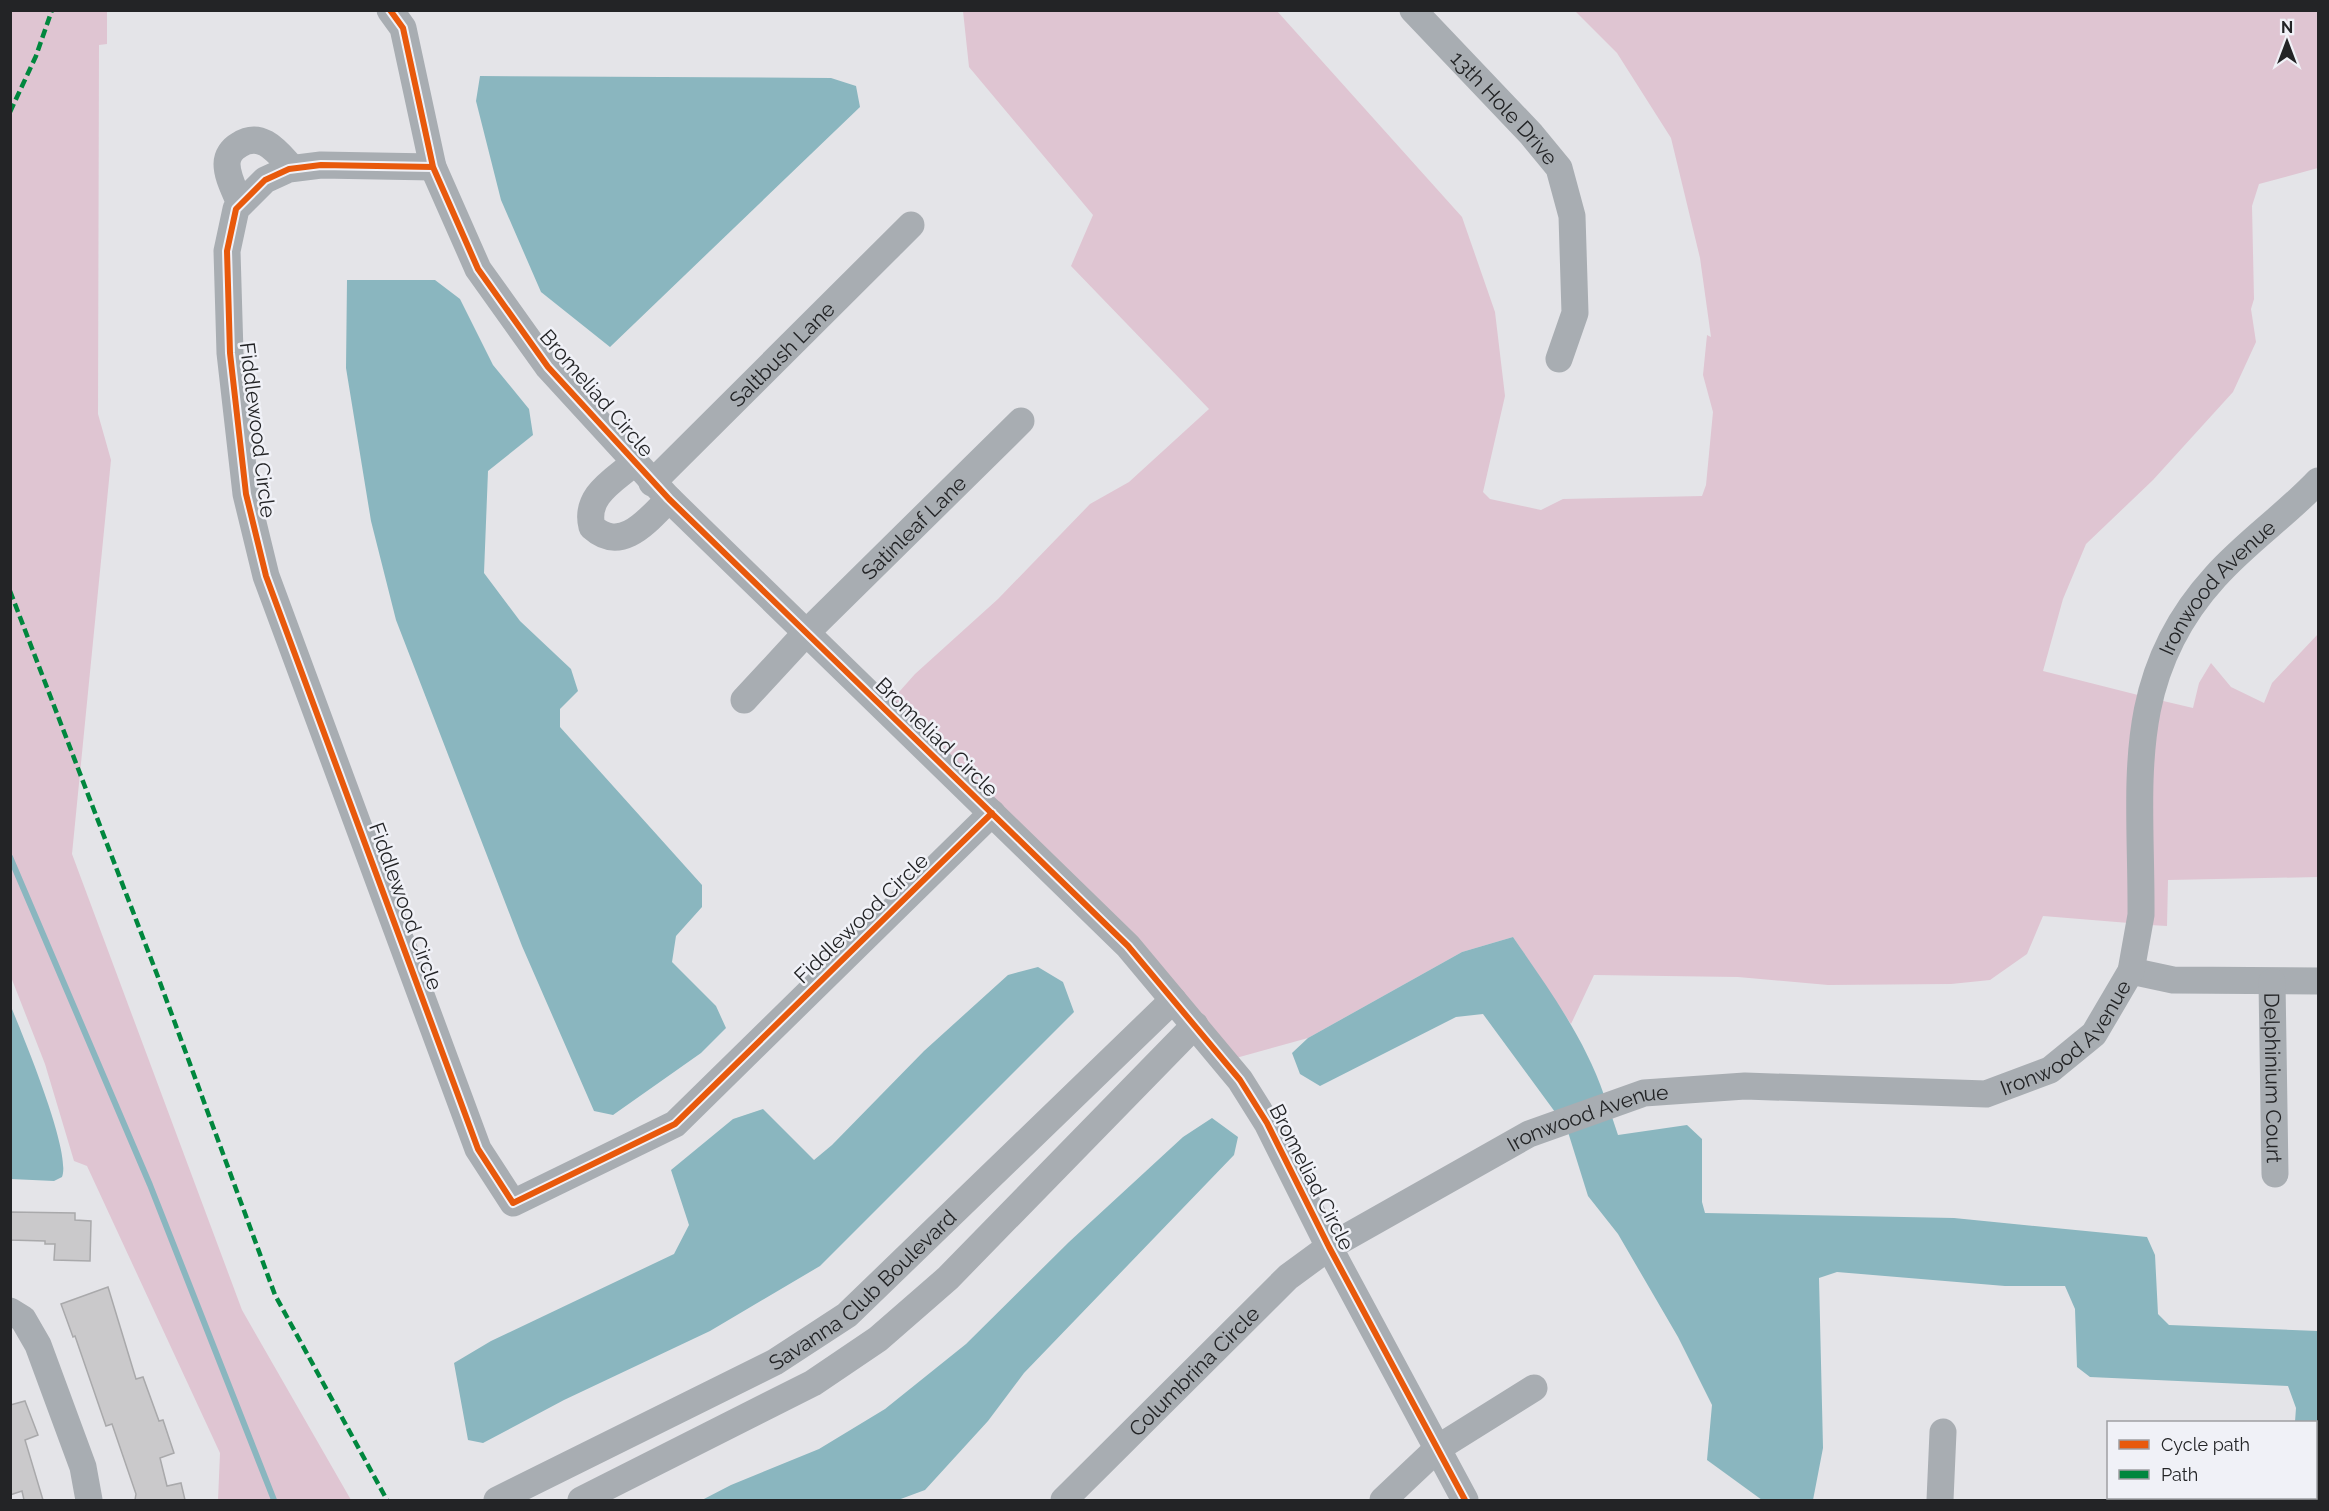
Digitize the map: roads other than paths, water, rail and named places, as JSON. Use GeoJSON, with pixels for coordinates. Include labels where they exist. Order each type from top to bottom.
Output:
{"type":"FeatureCollection","features":[{"type":"Feature","properties":{"kind":"street","name":"13th Hole Drive"},"geometry":{"type":"LineString","coordinates":[[1413,10],[1531,134],[1559,168],[1572,216],[1575,313],[1559,359]]}},
{"type":"Feature","properties":{"kind":"street","name":"Bromeliad Circle"},"geometry":{"type":"LineString","coordinates":[[402,16],[433,167],[478,268],[548,367],[661,491],[805,634],[1128,946],[1240,1080],[1267,1123],[1329,1247],[1465,1500]]}},
{"type":"Feature","properties":{"kind":"street"},"geometry":{"type":"LineString","coordinates":[[240,204],[227,165],[228,156],[239,144],[248,141],[263,142],[277,151],[292,168]]}},
{"type":"Feature","properties":{"kind":"street","name":"Fiddlewood Circle"},"geometry":{"type":"LineString","coordinates":[[433,167],[321,165],[292,168],[265,180],[240,204],[232,222],[227,251],[230,353],[246,494],[266,576],[478,1149],[513,1203],[675,1124],[992,813]]}},
{"type":"Feature","properties":{"kind":"street","name":"Saltbush Lane"},"geometry":{"type":"LineString","coordinates":[[634,463],[595,498],[590,506],[592,527],[600,534],[623,537],[635,532],[661,491],[910,225]]}},
{"type":"Feature","properties":{"kind":"street","name":"Satinleaf Lane"},"geometry":{"type":"LineString","coordinates":[[744,700],[805,634],[1021,421]]}},
{"type":"Feature","properties":{"kind":"street","name":"Ironwood Avenue"},"geometry":{"type":"LineString","coordinates":[[1329,1247],[1529,1134],[1644,1093],[1745,1086],[1986,1094],[2050,1070],[2094,1034],[2131,971],[2140,915],[2140,745],[2153,682],[2177,625],[2195,601],[2247,545],[2319,481]]}},
{"type":"Feature","properties":{"kind":"street"},"geometry":{"type":"LineString","coordinates":[[2131,971],[2173,980],[2319,981]]}},
{"type":"Feature","properties":{"kind":"street","name":"Delphinium Court"},"geometry":{"type":"LineString","coordinates":[[2272,982],[2275,1174]]}},
{"type":"Feature","properties":{"kind":"street","name":"Savanna Club Boulevard"},"geometry":{"type":"LineString","coordinates":[[498,1500],[775,1362],[847,1315],[1173,1000]]}},
{"type":"Feature","properties":{"kind":"street","name":"Savanna Club Boulevard"},"geometry":{"type":"LineString","coordinates":[[581,1500],[813,1383],[878,1339],[948,1278],[1195,1026]]}},
{"type":"Feature","properties":{"kind":"street","name":"Columbrina Circle"},"geometry":{"type":"LineString","coordinates":[[1064,1500],[1288,1277],[1329,1247]]}},
{"type":"Feature","properties":{"kind":"street"},"geometry":{"type":"LineString","coordinates":[[10,1311],[23,1319],[38,1345],[82,1467],[89,1500]]}},
{"type":"Feature","properties":{"kind":"street"},"geometry":{"type":"LineString","coordinates":[[1383,1500],[1438,1448],[1534,1388]]}},
{"type":"Feature","properties":{"kind":"street"},"geometry":{"type":"LineString","coordinates":[[1940,1500],[1943,1432]]}},
{"type":"Feature","properties":{"kind":"water"},"geometry":{"type":"Polygon","coordinates":[[[480,76],[831,78],[856,86],[860,107],[610,347],[541,292],[501,200],[476,101],[480,76]]]}},
{"type":"Feature","properties":{"kind":"water"},"geometry":{"type":"Polygon","coordinates":[[[347,280],[435,280],[460,299],[493,365],[529,409],[533,435],[488,471],[484,573],[520,621],[571,669],[578,691],[560,709],[560,727],[702,885],[702,907],[676,936],[672,962],[716,1006],[726,1028],[701,1053],[613,1115],[594,1111],[522,946],[396,620],[371,521],[346,368],[347,280]]]}},
{"type":"Feature","properties":{"kind":"water"},"geometry":{"type":"Polygon","coordinates":[[[1513,937],[1576,1033],[1604,1095],[1555,1112],[1483,1014],[1456,1017],[1320,1086],[1300,1074],[1292,1053],[1308,1038],[1462,952],[1513,937]]]}},
{"type":"Feature","properties":{"kind":"water"},"geometry":{"type":"Polygon","coordinates":[[[1038,967],[1063,982],[1074,1012],[820,1266],[710,1331],[564,1400],[483,1443],[468,1440],[454,1363],[491,1341],[674,1254],[689,1225],[671,1170],[733,1119],[763,1109],[814,1160],[832,1145],[924,1051],[1008,975],[1038,967]]]}},
{"type":"Feature","properties":{"kind":"water"},"geometry":{"type":"Polygon","coordinates":[[[10,1004],[44,1092],[60,1144],[62,1177],[54,1181],[11,1179],[10,1004]]]}},
{"type":"Feature","properties":{"kind":"water"},"geometry":{"type":"Polygon","coordinates":[[[1612,1117],[1618,1135],[1687,1125],[1702,1139],[1702,1202],[1705,1213],[1954,1218],[2147,1237],[2155,1255],[2158,1314],[2169,1325],[2318,1331],[2318,1500],[2292,1500],[2317,1499],[2317,1421],[2295,1421],[2296,1408],[2288,1386],[2090,1377],[2077,1367],[2075,1309],[2065,1286],[2005,1286],[1837,1272],[1819,1278],[1823,1448],[1813,1500],[1762,1500],[1707,1460],[1712,1405],[1678,1337],[1618,1234],[1588,1196],[1568,1132],[1612,1117]]]}},
{"type":"Feature","properties":{"kind":"water"},"geometry":{"type":"Polygon","coordinates":[[[1212,1118],[1238,1137],[1234,1155],[1024,1373],[988,1421],[925,1490],[898,1500],[702,1500],[731,1485],[819,1449],[885,1409],[966,1344],[1069,1242],[1183,1137],[1212,1118]]]}},
{"type":"Feature","properties":{"kind":"waterway"},"geometry":{"type":"LineString","coordinates":[[10,857],[150,1185],[274,1500]]}}]}
